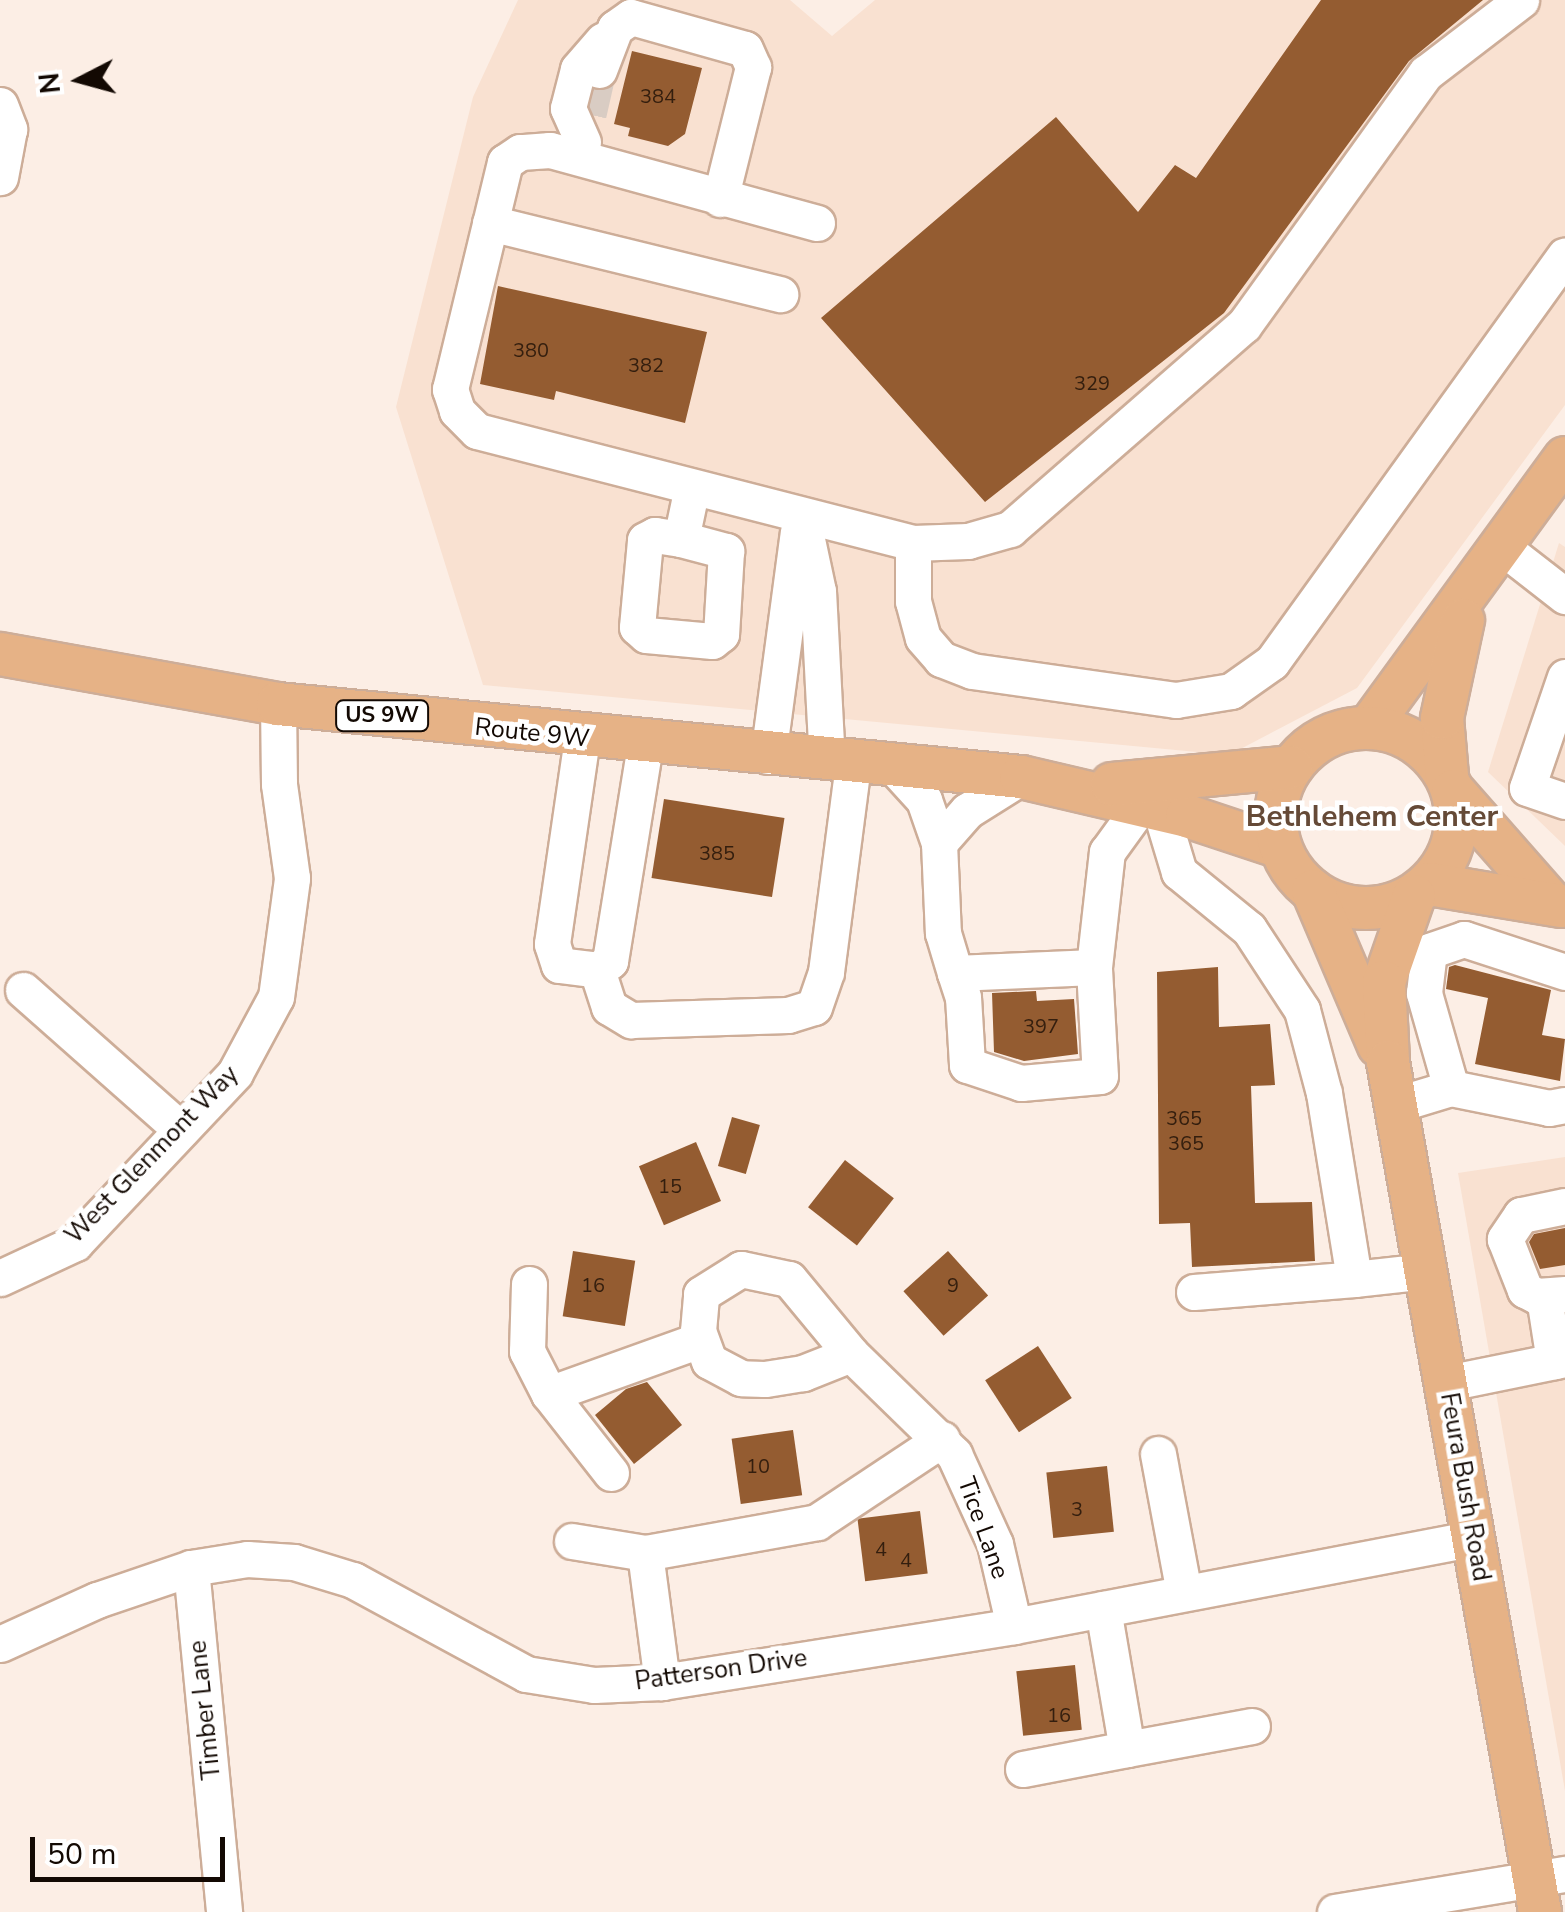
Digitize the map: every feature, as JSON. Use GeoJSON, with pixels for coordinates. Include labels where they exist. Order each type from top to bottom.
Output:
{"type":"FeatureCollection","features":[{"type":"Feature","properties":{"kind":"main road"},"geometry":{"type":"LineString","coordinates":[[1369,727],[1565,458]]}},
{"type":"Feature","properties":{"kind":"main road"},"geometry":{"type":"LineString","coordinates":[[1421,890],[1454,841],[1442,718],[1472,587]]}},
{"type":"Feature","properties":{"kind":"main road","name":"Route 9W"},"geometry":{"type":"LineString","coordinates":[[0,654],[278,704],[582,738],[1021,777],[1150,807],[1280,847]]}},
{"type":"Feature","properties":{"kind":"main road"},"geometry":{"type":"LineString","coordinates":[[1369,727],[1415,741],[1557,904],[1421,890],[1362,909],[1312,892],[1280,847],[1279,792],[1291,767],[1312,745],[1369,727]]}},
{"type":"Feature","properties":{"kind":"main road","name":"Route 9W"},"geometry":{"type":"LineString","coordinates":[[1067,786],[1291,767]]}},
{"type":"Feature","properties":{"kind":"main road","name":"Feura Bush Road"},"geometry":{"type":"LineString","coordinates":[[1421,890],[1384,982],[1388,1062],[1474,1538],[1546,1888]]}},
{"type":"Feature","properties":{"kind":"main road","name":"Feura Bush Road"},"geometry":{"type":"LineString","coordinates":[[1312,892],[1388,1062]]}},
{"type":"Feature","properties":{"kind":"street"},"geometry":{"type":"LineString","coordinates":[[584,138],[550,150],[520,152],[504,162],[450,389],[457,412],[477,431],[802,516],[913,544],[968,541],[1010,529],[1244,325],[1426,73],[1521,0]]}},
{"type":"Feature","properties":{"kind":"street"},"geometry":{"type":"LineString","coordinates":[[720,199],[752,67],[744,49],[728,41],[631,17],[614,28],[578,69],[568,108],[584,138],[720,199],[816,223]]}},
{"type":"Feature","properties":{"kind":"street"},"geometry":{"type":"LineString","coordinates":[[600,70],[614,28]]}},
{"type":"Feature","properties":{"kind":"street"},"geometry":{"type":"LineString","coordinates":[[0,105],[9,129],[0,178]]}},
{"type":"Feature","properties":{"kind":"street"},"geometry":{"type":"LineString","coordinates":[[490,223],[780,294]]}},
{"type":"Feature","properties":{"kind":"street"},"geometry":{"type":"LineString","coordinates":[[913,544],[913,601],[922,638],[941,658],[972,671],[1176,700],[1231,691],[1272,662],[1565,255]]}},
{"type":"Feature","properties":{"kind":"street"},"geometry":{"type":"LineString","coordinates":[[681,539],[692,488]]}},
{"type":"Feature","properties":{"kind":"street"},"geometry":{"type":"LineString","coordinates":[[768,756],[802,516]]}},
{"type":"Feature","properties":{"kind":"street"},"geometry":{"type":"LineString","coordinates":[[597,970],[609,1007],[631,1020],[788,1015],[814,1007],[826,972],[858,764],[802,516]]}},
{"type":"Feature","properties":{"kind":"street"},"geometry":{"type":"LineString","coordinates":[[1502,547],[1565,596]]}},
{"type":"Feature","properties":{"kind":"street"},"geometry":{"type":"LineString","coordinates":[[1565,677],[1527,788],[1565,801]]}},
{"type":"Feature","properties":{"kind":"street","name":"West Glenmont Way"},"geometry":{"type":"LineString","coordinates":[[0,1278],[75,1244],[235,1072],[276,997],[292,878],[279,784],[278,704]]}},
{"type":"Feature","properties":{"kind":"street"},"geometry":{"type":"LineString","coordinates":[[582,738],[552,944],[559,964],[597,970],[610,962],[645,744]]}},
{"type":"Feature","properties":{"kind":"street"},"geometry":{"type":"LineString","coordinates":[[858,764],[924,800],[939,842],[943,933],[955,974],[967,1065],[992,1078],[1044,1082],[1100,1076],[1094,967],[1107,852],[1150,807],[1179,872],[1249,928],[1302,1010],[1324,1093],[1354,1280]]}},
{"type":"Feature","properties":{"kind":"street"},"geometry":{"type":"LineString","coordinates":[[939,842],[967,810],[1021,777]]}},
{"type":"Feature","properties":{"kind":"street"},"geometry":{"type":"LineString","coordinates":[[1452,1088],[1424,993],[1429,951],[1464,938],[1565,972]]}},
{"type":"Feature","properties":{"kind":"street"},"geometry":{"type":"LineString","coordinates":[[955,974],[1094,967]]}},
{"type":"Feature","properties":{"kind":"street"},"geometry":{"type":"LineString","coordinates":[[23,990],[181,1130]]}},
{"type":"Feature","properties":{"kind":"street"},"geometry":{"type":"LineString","coordinates":[[1398,1104],[1452,1088],[1557,1107]]}},
{"type":"Feature","properties":{"kind":"street"},"geometry":{"type":"LineString","coordinates":[[1505,1240],[1521,1216],[1565,1206]]}},
{"type":"Feature","properties":{"kind":"street"},"geometry":{"type":"LineString","coordinates":[[1505,1240],[1524,1222],[1565,1214]]}},
{"type":"Feature","properties":{"kind":"street"},"geometry":{"type":"LineString","coordinates":[[1447,1382],[1559,1360],[1554,1295],[1519,1283],[1505,1240]]}},
{"type":"Feature","properties":{"kind":"street","name":"Tice Lane"},"geometry":{"type":"LineString","coordinates":[[700,1340],[698,1309],[710,1284],[742,1270],[765,1271],[789,1279],[852,1354],[942,1439],[995,1544],[1014,1626]]}},
{"type":"Feature","properties":{"kind":"street"},"geometry":{"type":"LineString","coordinates":[[1194,1292],[1427,1271]]}},
{"type":"Feature","properties":{"kind":"street"},"geometry":{"type":"LineString","coordinates":[[529,1284],[527,1351],[549,1394],[611,1473]]}},
{"type":"Feature","properties":{"kind":"street"},"geometry":{"type":"LineString","coordinates":[[549,1394],[700,1340],[710,1361],[741,1378],[803,1374],[852,1354]]}},
{"type":"Feature","properties":{"kind":"street"},"geometry":{"type":"LineString","coordinates":[[572,1541],[645,1553],[816,1522],[942,1439]]}},
{"type":"Feature","properties":{"kind":"street"},"geometry":{"type":"LineString","coordinates":[[1158,1454],[1184,1593]]}},
{"type":"Feature","properties":{"kind":"street","name":"Patterson Drive"},"geometry":{"type":"LineString","coordinates":[[0,1644],[97,1600],[191,1568],[247,1559],[294,1562],[353,1580],[526,1674],[594,1684],[662,1682],[1014,1626],[1474,1538]]}},
{"type":"Feature","properties":{"kind":"street"},"geometry":{"type":"LineString","coordinates":[[645,1553],[662,1682]]}},
{"type":"Feature","properties":{"kind":"street","name":"Timber Lane"},"geometry":{"type":"LineString","coordinates":[[191,1568],[224,1912]]}},
{"type":"Feature","properties":{"kind":"street"},"geometry":{"type":"LineString","coordinates":[[1103,1609],[1127,1748]]}},
{"type":"Feature","properties":{"kind":"street"},"geometry":{"type":"LineString","coordinates":[[1023,1770],[1252,1726]]}},
{"type":"Feature","properties":{"kind":"street"},"geometry":{"type":"LineString","coordinates":[[1335,1912],[1546,1888]]}},
{"type":"Feature","properties":{"kind":"shaded area"},"geometry":{"type":"Polygon","coordinates":[[[518,0],[790,0],[832,36],[875,0],[1565,0],[1565,405],[1357,688],[1229,755],[483,685],[396,407],[473,97],[518,0]]]}},
{"type":"Feature","properties":{"kind":"shaded area"},"geometry":{"type":"Polygon","coordinates":[[[1559,543],[1565,547],[1565,846],[1488,772],[1559,543]]]}},
{"type":"Feature","properties":{"kind":"shaded area"},"geometry":{"type":"Polygon","coordinates":[[[1565,1157],[1565,1791],[1458,1173],[1565,1157]]]}},
{"type":"Feature","properties":{"kind":"building"},"geometry":{"type":"Polygon","coordinates":[[[1321,0],[1483,0],[1409,61],[1224,313],[985,502],[821,318],[1056,117],[1138,212],[1175,165],[1196,178],[1321,0]]]}},
{"type":"Feature","properties":{"kind":"building"},"geometry":{"type":"Polygon","coordinates":[[[632,51],[702,68],[685,134],[668,146],[628,136],[630,128],[614,124],[632,51]]]}},
{"type":"Feature","properties":{"kind":"building"},"geometry":{"type":"Polygon","coordinates":[[[498,286],[707,332],[685,423],[556,391],[554,400],[480,384],[498,286]]]}},
{"type":"Feature","properties":{"kind":"building"},"geometry":{"type":"Polygon","coordinates":[[[664,799],[784,818],[772,897],[651,878],[664,799]]]}},
{"type":"Feature","properties":{"kind":"building"},"geometry":{"type":"Polygon","coordinates":[[[1455,965],[1551,990],[1542,1035],[1565,1039],[1560,1081],[1475,1064],[1488,998],[1446,989],[1449,967],[1455,965]]]}},
{"type":"Feature","properties":{"kind":"building"},"geometry":{"type":"Polygon","coordinates":[[[1218,967],[1219,1027],[1270,1024],[1275,1085],[1251,1086],[1255,1203],[1312,1202],[1315,1261],[1192,1267],[1190,1223],[1159,1224],[1157,972],[1218,967]]]}},
{"type":"Feature","properties":{"kind":"building"},"geometry":{"type":"Polygon","coordinates":[[[1036,991],[1037,1001],[1074,999],[1078,1054],[1024,1061],[994,1052],[992,993],[1036,991]]]}},
{"type":"Feature","properties":{"kind":"building"},"geometry":{"type":"Polygon","coordinates":[[[732,1117],[760,1125],[746,1174],[718,1166],[732,1117]]]}},
{"type":"Feature","properties":{"kind":"building"},"geometry":{"type":"Polygon","coordinates":[[[696,1142],[721,1201],[664,1225],[639,1166],[696,1142]]]}},
{"type":"Feature","properties":{"kind":"building"},"geometry":{"type":"Polygon","coordinates":[[[845,1160],[894,1198],[857,1245],[808,1207],[845,1160]]]}},
{"type":"Feature","properties":{"kind":"building"},"geometry":{"type":"Polygon","coordinates":[[[1565,1228],[1565,1265],[1540,1269],[1529,1242],[1534,1234],[1565,1228]]]}},
{"type":"Feature","properties":{"kind":"building"},"geometry":{"type":"Polygon","coordinates":[[[573,1251],[635,1261],[625,1326],[563,1316],[573,1251]]]}},
{"type":"Feature","properties":{"kind":"building"},"geometry":{"type":"Polygon","coordinates":[[[948,1251],[988,1296],[944,1336],[903,1291],[948,1251]]]}},
{"type":"Feature","properties":{"kind":"building"},"geometry":{"type":"Polygon","coordinates":[[[1038,1346],[1072,1398],[1019,1432],[985,1380],[1038,1346]]]}},
{"type":"Feature","properties":{"kind":"building"},"geometry":{"type":"Polygon","coordinates":[[[647,1382],[682,1425],[634,1464],[595,1415],[626,1389],[647,1382]]]}},
{"type":"Feature","properties":{"kind":"building"},"geometry":{"type":"Polygon","coordinates":[[[793,1430],[802,1495],[741,1504],[732,1439],[793,1430]]]}},
{"type":"Feature","properties":{"kind":"building"},"geometry":{"type":"Polygon","coordinates":[[[1107,1466],[1114,1532],[1053,1538],[1046,1472],[1107,1466]]]}},
{"type":"Feature","properties":{"kind":"building"},"geometry":{"type":"Polygon","coordinates":[[[920,1511],[928,1574],[865,1581],[857,1519],[920,1511]]]}},
{"type":"Feature","properties":{"kind":"building"},"geometry":{"type":"Polygon","coordinates":[[[1075,1665],[1082,1730],[1023,1736],[1016,1671],[1075,1665]]]}},
{"type":"Feature","properties":{"kind":"tunnel"},"geometry":{"type":"LineString","coordinates":[[589,114],[599,70]]}},
{"type":"Feature","properties":{"kind":"district","name":"Bethlehem Center"},"geometry":{"type":"Point","coordinates":[1372,817]}}]}
